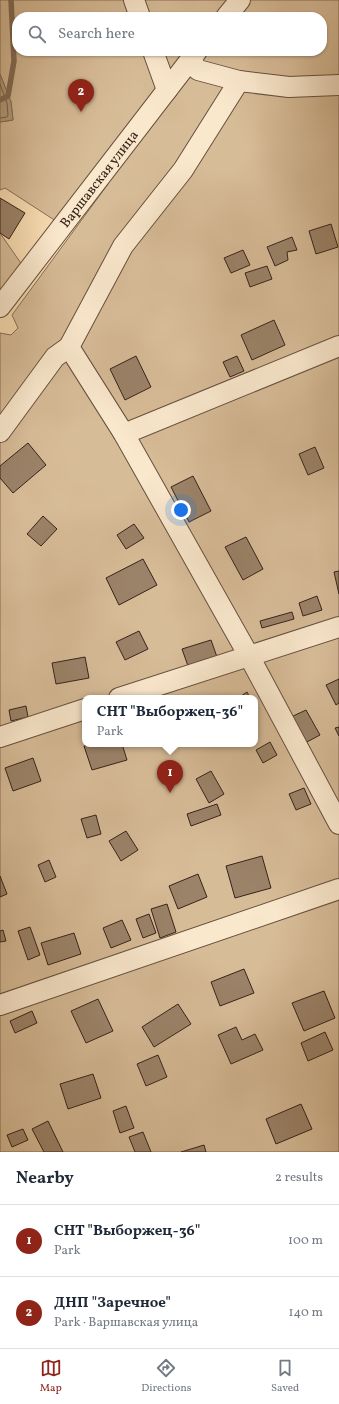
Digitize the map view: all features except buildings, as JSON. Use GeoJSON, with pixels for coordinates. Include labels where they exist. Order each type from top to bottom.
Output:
{"type":"FeatureCollection","features":[{"type":"Feature","properties":{"kind":"street"},"geometry":{"type":"LineString","coordinates":[[134,0],[138,12]]}},
{"type":"Feature","properties":{"kind":"street"},"geometry":{"type":"LineString","coordinates":[[230,12],[240,0]]}},
{"type":"Feature","properties":{"kind":"street"},"geometry":{"type":"LineString","coordinates":[[155,56],[167,90]]}},
{"type":"Feature","properties":{"kind":"street","name":"Варшавская улица"},"geometry":{"type":"LineString","coordinates":[[0,306],[193,56]]}},
{"type":"Feature","properties":{"kind":"street"},"geometry":{"type":"LineString","coordinates":[[194,56],[198,70],[239,81],[289,87],[339,85]]}},
{"type":"Feature","properties":{"kind":"street"},"geometry":{"type":"LineString","coordinates":[[0,432],[55,357],[69,347],[123,246],[183,170],[239,81]]}},
{"type":"Feature","properties":{"kind":"street"},"geometry":{"type":"LineString","coordinates":[[124,434],[339,346]]}},
{"type":"Feature","properties":{"kind":"street"},"geometry":{"type":"LineString","coordinates":[[69,347],[124,434],[249,656],[339,824]]}},
{"type":"Feature","properties":{"kind":"street"},"geometry":{"type":"LineString","coordinates":[[129,695],[339,627]]}},
{"type":"Feature","properties":{"kind":"street"},"geometry":{"type":"LineString","coordinates":[[0,736],[82,710]]}},
{"type":"Feature","properties":{"kind":"street"},"geometry":{"type":"LineString","coordinates":[[0,1005],[339,889]]}},
{"type":"Feature","properties":{"kind":"shaded area"},"geometry":{"type":"Polygon","coordinates":[[[0,0],[240,0],[230,12],[12,12],[12,56],[327,56],[327,12],[236,12],[247,0],[339,0],[339,1152],[0,1152],[0,333],[11,335],[18,328],[12,315],[108,184],[101,176],[62,225],[5,188],[0,190],[0,122],[13,120],[11,102],[0,74],[0,0]]]}},
{"type":"Feature","properties":{"kind":"shaded area"},"geometry":{"type":"Polygon","coordinates":[[[0,233],[27,272],[0,306],[0,233]]]}},
{"type":"Feature","properties":{"kind":"water"},"geometry":{"type":"Polygon","coordinates":[[[0,74],[11,102],[13,120],[0,122],[0,74]]]}},
{"type":"Feature","properties":{"kind":"waterway"},"geometry":{"type":"LineString","coordinates":[[11,0],[12,20]]}},
{"type":"Feature","properties":{"kind":"waterway"},"geometry":{"type":"LineString","coordinates":[[0,100],[8,96],[14,56]]}},
{"type":"Feature","properties":{"kind":"place","name":"ДНП \"Заречное\""},"geometry":{"type":"Point","coordinates":[81,112]}},
{"type":"Feature","properties":{"kind":"place","name":"СНТ \"Выборжец-36\""},"geometry":{"type":"Point","coordinates":[170,793]}}]}
